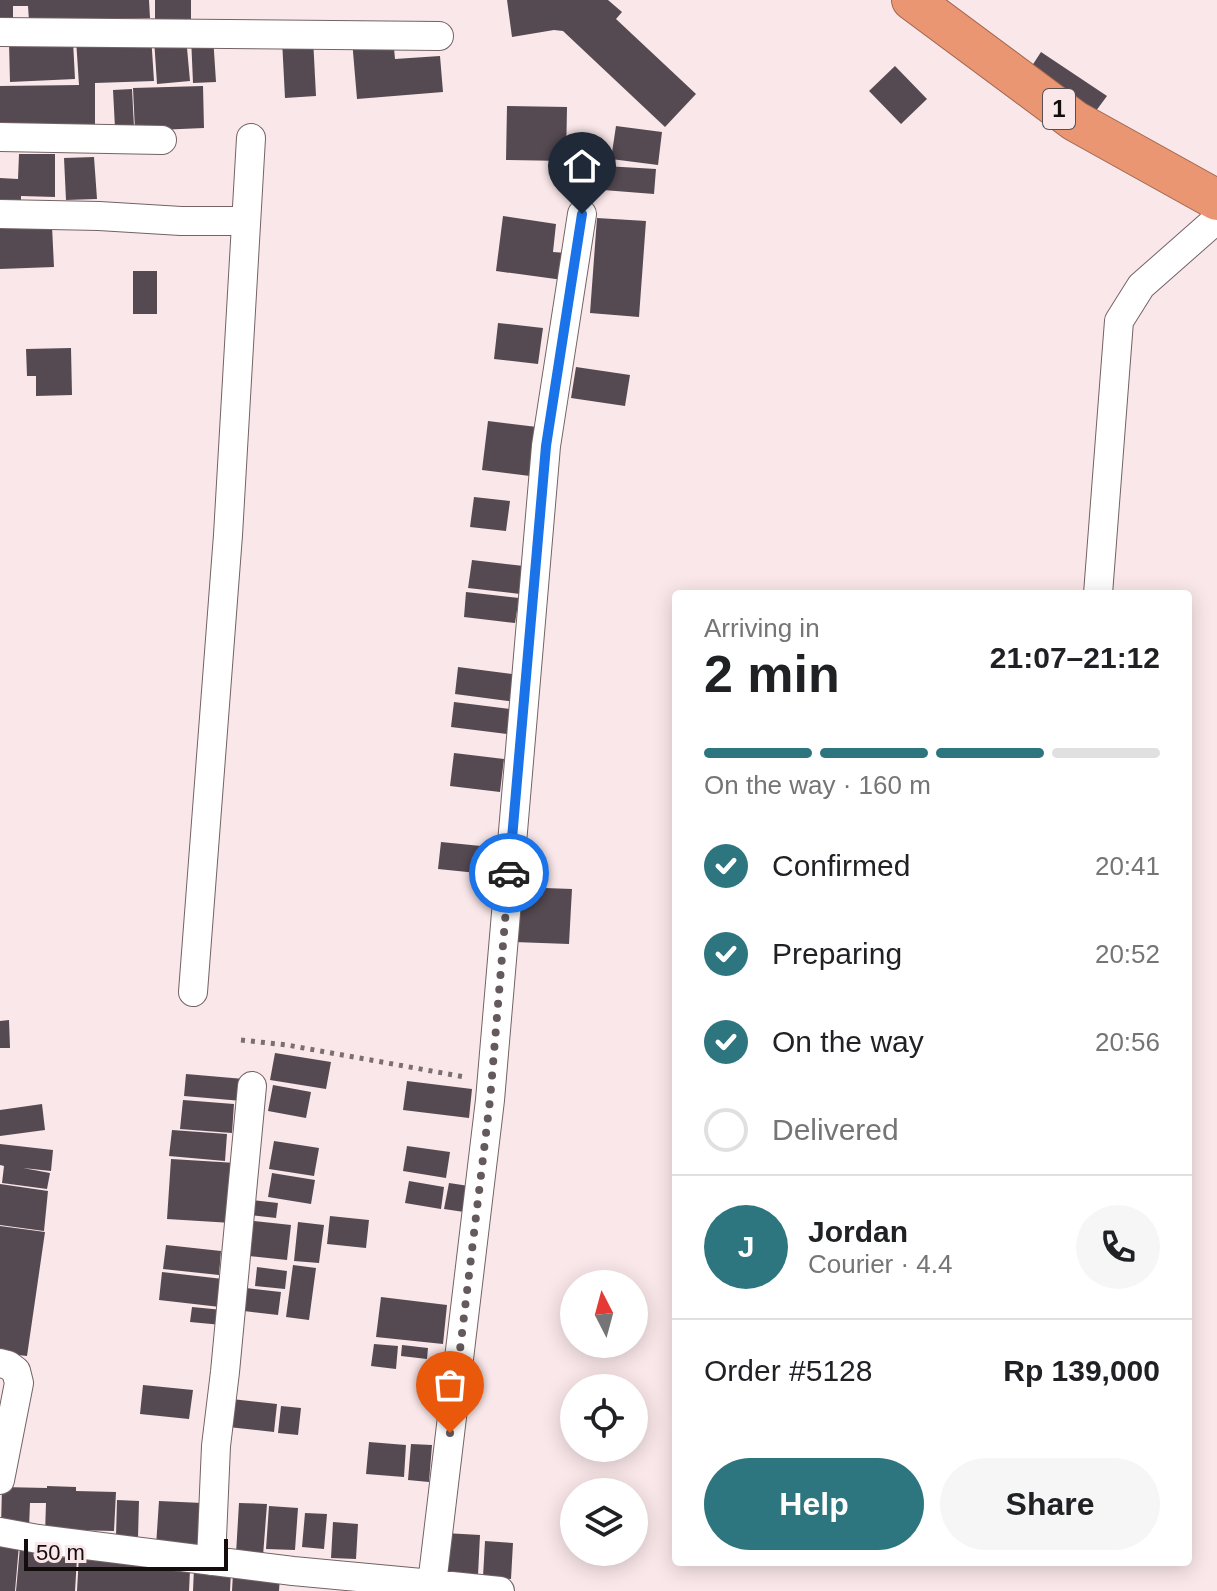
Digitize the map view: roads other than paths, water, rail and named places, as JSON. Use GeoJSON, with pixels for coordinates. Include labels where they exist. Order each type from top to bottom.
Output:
{"type":"FeatureCollection","features":[{"type":"Feature","properties":{"kind":"highway","name":"1"},"geometry":{"type":"LineString","coordinates":[[912,0],[1075,121],[1217,200]]}},
{"type":"Feature","properties":{"kind":"street"},"geometry":{"type":"LineString","coordinates":[[0,32],[439,36]]}},
{"type":"Feature","properties":{"kind":"street"},"geometry":{"type":"LineString","coordinates":[[0,137],[162,140]]}},
{"type":"Feature","properties":{"kind":"street"},"geometry":{"type":"LineString","coordinates":[[193,992],[231,491],[251,138]]}},
{"type":"Feature","properties":{"kind":"street"},"geometry":{"type":"LineString","coordinates":[[0,214],[245,221]]}},
{"type":"Feature","properties":{"kind":"street"},"geometry":{"type":"LineString","coordinates":[[432,1584],[491,1081],[546,446],[582,214]]}},
{"type":"Feature","properties":{"kind":"street"},"geometry":{"type":"LineString","coordinates":[[1098,590],[1119,321],[1141,286],[1217,219]]}},
{"type":"Feature","properties":{"kind":"street"},"geometry":{"type":"LineString","coordinates":[[211,1561],[216,1446],[252,1086]]}},
{"type":"Feature","properties":{"kind":"street"},"geometry":{"type":"LineString","coordinates":[[0,1363],[16,1371],[19,1383],[0,1480]]}},
{"type":"Feature","properties":{"kind":"street"},"geometry":{"type":"LineString","coordinates":[[0,1532],[211,1561],[291,1581],[432,1584],[500,1591]]}}]}
